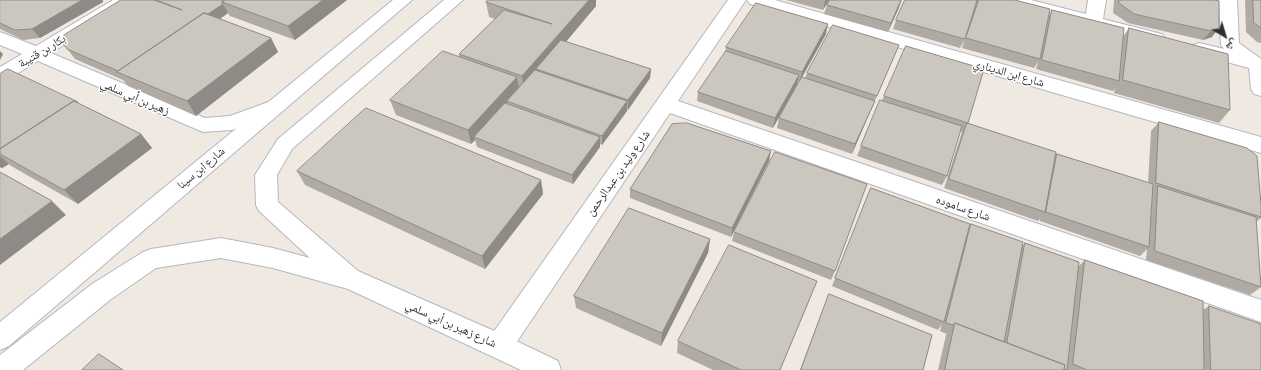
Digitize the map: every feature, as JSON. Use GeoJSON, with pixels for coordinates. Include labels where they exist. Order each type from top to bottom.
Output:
{"type":"FeatureCollection","features":[{"type":"Feature","properties":{"kind":"street","name":"بكار بن قتيبة"},"geometry":{"type":"LineString","coordinates":[[0,76],[125,0]]}},
{"type":"Feature","properties":{"kind":"street","name":"شارع ابن سينا"},"geometry":{"type":"LineString","coordinates":[[0,338],[274,106],[403,0]]}},
{"type":"Feature","properties":{"kind":"street"},"geometry":{"type":"LineString","coordinates":[[353,280],[267,205],[266,175],[285,144],[454,0]]}},
{"type":"Feature","properties":{"kind":"street","name":"شارع وليد بن عبدالرحمن"},"geometry":{"type":"LineString","coordinates":[[499,346],[737,0]]}},
{"type":"Feature","properties":{"kind":"street","name":"شارع ابن الديناري"},"geometry":{"type":"LineString","coordinates":[[756,0],[1261,145]]}},
{"type":"Feature","properties":{"kind":"street"},"geometry":{"type":"LineString","coordinates":[[1011,0],[1176,43],[1260,57]]}},
{"type":"Feature","properties":{"kind":"street"},"geometry":{"type":"LineString","coordinates":[[1094,21],[1097,0]]}},
{"type":"Feature","properties":{"kind":"street"},"geometry":{"type":"LineString","coordinates":[[1228,0],[1230,43],[1260,57]]}},
{"type":"Feature","properties":{"kind":"street","name":"زهير بن أبي سلمي"},"geometry":{"type":"LineString","coordinates":[[0,38],[202,125],[232,123],[274,106]]}},
{"type":"Feature","properties":{"kind":"street"},"geometry":{"type":"LineString","coordinates":[[1260,57],[1261,89]]}},
{"type":"Feature","properties":{"kind":"street","name":"شارع ساموده"},"geometry":{"type":"LineString","coordinates":[[665,104],[1261,311]]}},
{"type":"Feature","properties":{"kind":"street"},"geometry":{"type":"LineString","coordinates":[[2,370],[101,292],[151,259],[221,248],[273,258],[353,280]]}},
{"type":"Feature","properties":{"kind":"street","name":"شارع زهير بن أبي سلمي"},"geometry":{"type":"LineString","coordinates":[[353,280],[499,346],[548,370]]}},
{"type":"Feature","properties":{"kind":"building"},"geometry":{"type":"Polygon","coordinates":[[[0,0],[82,0],[32,29],[15,30],[0,23],[0,0]]]}},
{"type":"Feature","properties":{"kind":"building"},"geometry":{"type":"Polygon","coordinates":[[[121,0],[154,0],[182,10],[156,0],[225,0],[222,2],[223,4],[208,14],[204,13],[118,71],[67,49],[61,41],[64,35],[121,0]]]}},
{"type":"Feature","properties":{"kind":"building"},"geometry":{"type":"Polygon","coordinates":[[[225,0],[323,0],[288,26],[222,2],[225,0]]]}},
{"type":"Feature","properties":{"kind":"building"},"geometry":{"type":"Polygon","coordinates":[[[489,0],[589,0],[522,76],[459,54],[504,10],[552,24],[486,2],[489,0]]]}},
{"type":"Feature","properties":{"kind":"building"},"geometry":{"type":"Polygon","coordinates":[[[830,0],[901,0],[891,23],[827,5],[830,0]]]}},
{"type":"Feature","properties":{"kind":"building"},"geometry":{"type":"Polygon","coordinates":[[[905,0],[977,0],[965,39],[896,20],[905,0]]]}},
{"type":"Feature","properties":{"kind":"building"},"geometry":{"type":"Polygon","coordinates":[[[979,0],[1015,0],[1050,9],[1040,59],[966,38],[979,0]]]}},
{"type":"Feature","properties":{"kind":"building"},"geometry":{"type":"Polygon","coordinates":[[[1119,0],[1219,1],[1219,28],[1211,31],[1134,14],[1119,3],[1119,0]]]}},
{"type":"Feature","properties":{"kind":"building"},"geometry":{"type":"Polygon","coordinates":[[[1253,0],[1261,0],[1261,28],[1254,23],[1253,0]]]}},
{"type":"Feature","properties":{"kind":"building"},"geometry":{"type":"Polygon","coordinates":[[[756,3],[828,24],[802,72],[726,47],[756,3]]]}},
{"type":"Feature","properties":{"kind":"building"},"geometry":{"type":"Polygon","coordinates":[[[1052,10],[1124,28],[1119,81],[1042,60],[1052,10]]]}},
{"type":"Feature","properties":{"kind":"building"},"geometry":{"type":"Polygon","coordinates":[[[204,13],[271,38],[187,101],[117,72],[204,13]]]}},
{"type":"Feature","properties":{"kind":"building"},"geometry":{"type":"Polygon","coordinates":[[[833,25],[899,45],[877,96],[807,73],[833,25]]]}},
{"type":"Feature","properties":{"kind":"building"},"geometry":{"type":"Polygon","coordinates":[[[1129,28],[1228,54],[1230,110],[1123,80],[1129,28]]]}},
{"type":"Feature","properties":{"kind":"building"},"geometry":{"type":"Polygon","coordinates":[[[561,40],[651,69],[628,100],[536,69],[561,40]]]}},
{"type":"Feature","properties":{"kind":"building"},"geometry":{"type":"Polygon","coordinates":[[[906,46],[984,69],[968,123],[884,96],[906,46]]]}},
{"type":"Feature","properties":{"kind":"building"},"geometry":{"type":"Polygon","coordinates":[[[443,51],[517,77],[468,130],[390,100],[443,51]]]}},
{"type":"Feature","properties":{"kind":"building"},"geometry":{"type":"Polygon","coordinates":[[[726,51],[799,75],[775,118],[698,92],[726,51]]]}},
{"type":"Feature","properties":{"kind":"building"},"geometry":{"type":"Polygon","coordinates":[[[8,69],[78,102],[74,101],[0,149],[0,74],[8,69]]]}},
{"type":"Feature","properties":{"kind":"building"},"geometry":{"type":"Polygon","coordinates":[[[535,70],[627,101],[602,136],[507,101],[535,70]]]}},
{"type":"Feature","properties":{"kind":"building"},"geometry":{"type":"Polygon","coordinates":[[[802,77],[875,101],[855,144],[779,118],[802,77]]]}},
{"type":"Feature","properties":{"kind":"building"},"geometry":{"type":"Polygon","coordinates":[[[880,100],[962,126],[947,176],[861,146],[880,100]]]}},
{"type":"Feature","properties":{"kind":"building"},"geometry":{"type":"Polygon","coordinates":[[[74,101],[141,134],[64,190],[0,154],[0,149],[74,101]]]}},
{"type":"Feature","properties":{"kind":"building"},"geometry":{"type":"Polygon","coordinates":[[[505,103],[600,137],[572,175],[474,137],[505,103]]]}},
{"type":"Feature","properties":{"kind":"building"},"geometry":{"type":"Polygon","coordinates":[[[366,108],[541,180],[482,256],[297,171],[366,108]]]}},
{"type":"Feature","properties":{"kind":"building"},"geometry":{"type":"Polygon","coordinates":[[[1159,122],[1247,148],[1257,156],[1261,217],[1156,183],[1159,122]]]}},
{"type":"Feature","properties":{"kind":"building"},"geometry":{"type":"Polygon","coordinates":[[[687,123],[771,151],[732,228],[630,189],[672,124],[687,123]]]}},
{"type":"Feature","properties":{"kind":"building"},"geometry":{"type":"Polygon","coordinates":[[[967,123],[1056,152],[1045,212],[949,179],[967,123]]]}},
{"type":"Feature","properties":{"kind":"building"},"geometry":{"type":"Polygon","coordinates":[[[775,152],[867,184],[835,271],[734,232],[775,152]]]}},
{"type":"Feature","properties":{"kind":"building"},"geometry":{"type":"Polygon","coordinates":[[[1057,154],[1153,184],[1149,247],[1046,212],[1057,154]]]}},
{"type":"Feature","properties":{"kind":"building"},"geometry":{"type":"Polygon","coordinates":[[[0,172],[52,201],[0,239],[0,172]]]}},
{"type":"Feature","properties":{"kind":"building"},"geometry":{"type":"Polygon","coordinates":[[[1158,186],[1256,217],[1261,287],[1155,251],[1158,186]]]}},
{"type":"Feature","properties":{"kind":"building"},"geometry":{"type":"Polygon","coordinates":[[[871,188],[970,224],[944,322],[835,278],[871,188]]]}},
{"type":"Feature","properties":{"kind":"building"},"geometry":{"type":"Polygon","coordinates":[[[629,208],[710,239],[662,333],[574,296],[629,208]]]}},
{"type":"Feature","properties":{"kind":"building"},"geometry":{"type":"Polygon","coordinates":[[[971,224],[1023,242],[1004,342],[955,323],[953,325],[946,323],[971,224]]]}},
{"type":"Feature","properties":{"kind":"building"},"geometry":{"type":"Polygon","coordinates":[[[1025,243],[1079,262],[1067,370],[1064,369],[1065,365],[1007,343],[1025,243]]]}},
{"type":"Feature","properties":{"kind":"building"},"geometry":{"type":"Polygon","coordinates":[[[729,245],[817,281],[780,370],[741,370],[678,341],[729,245]]]}},
{"type":"Feature","properties":{"kind":"building"},"geometry":{"type":"Polygon","coordinates":[[[1085,260],[1203,301],[1204,370],[1087,370],[1073,364],[1085,260]]]}},
{"type":"Feature","properties":{"kind":"building"},"geometry":{"type":"Polygon","coordinates":[[[829,294],[932,335],[923,370],[801,370],[829,294]]]}},
{"type":"Feature","properties":{"kind":"building"},"geometry":{"type":"Polygon","coordinates":[[[1209,306],[1261,324],[1261,370],[1211,370],[1209,306]]]}},
{"type":"Feature","properties":{"kind":"building"},"geometry":{"type":"Polygon","coordinates":[[[955,323],[1065,365],[1064,370],[945,370],[955,323]]]}},
{"type":"Feature","properties":{"kind":"building"},"geometry":{"type":"Polygon","coordinates":[[[99,354],[123,370],[82,370],[99,354]]]}}]}
